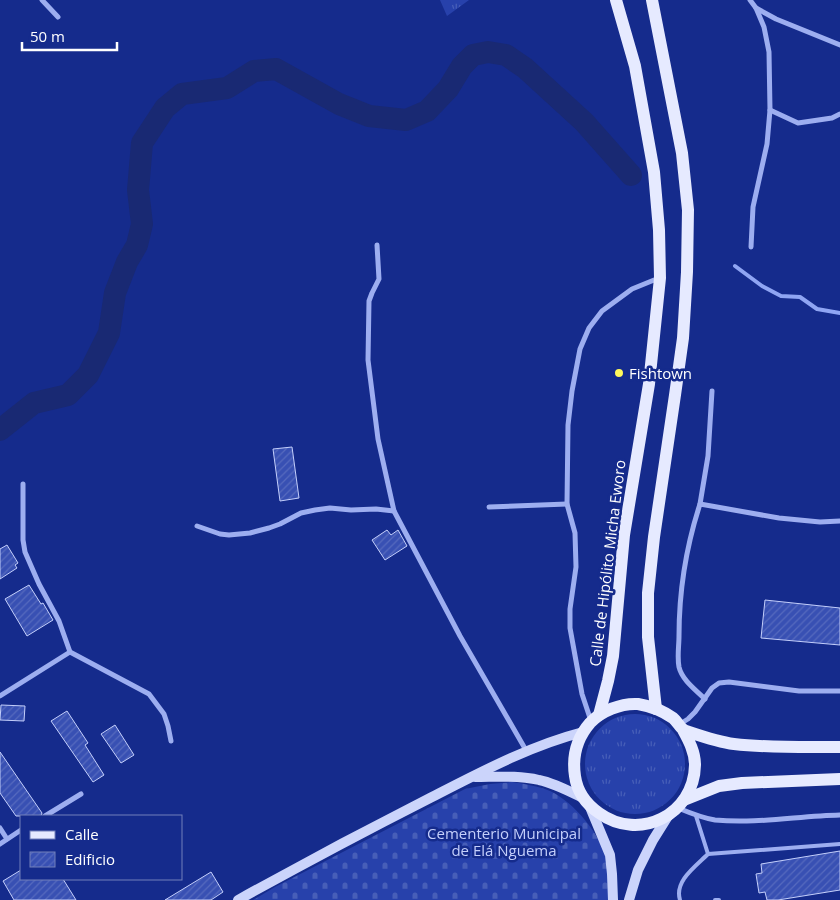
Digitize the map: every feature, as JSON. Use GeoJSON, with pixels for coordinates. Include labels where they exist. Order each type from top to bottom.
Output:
{"type":"FeatureCollection","features":[{"type":"Feature","properties":{"kind":"main road","name":"Calle de Hipólito Micha Eworo"},"geometry":{"type":"LineString","coordinates":[[595,718],[608,681],[613,656],[624,535],[649,384],[660,278],[659,230],[654,172],[635,66],[616,0]]}},
{"type":"Feature","properties":{"kind":"main road"},"geometry":{"type":"LineString","coordinates":[[652,0],[682,153],[688,210],[683,338],[654,537],[648,593],[648,637],[656,708]]}},
{"type":"Feature","properties":{"kind":"main road"},"geometry":{"type":"LineString","coordinates":[[676,808],[692,783],[695,765],[692,746],[681,727],[673,719],[656,708],[636,704],[616,707],[595,718],[583,732],[576,748],[573,765],[576,782],[587,802],[608,819],[628,825],[650,824],[719,786],[742,783],[840,779]]}},
{"type":"Feature","properties":{"kind":"main road"},"geometry":{"type":"LineString","coordinates":[[681,727],[732,744],[840,747]]}},
{"type":"Feature","properties":{"kind":"street"},"geometry":{"type":"LineString","coordinates":[[42,0],[58,17]]}},
{"type":"Feature","properties":{"kind":"street"},"geometry":{"type":"LineString","coordinates":[[750,0],[756,8],[764,27],[769,52],[770,110],[768,144],[753,207],[751,248]]}},
{"type":"Feature","properties":{"kind":"street"},"geometry":{"type":"LineString","coordinates":[[756,8],[776,19],[840,45]]}},
{"type":"Feature","properties":{"kind":"street"},"geometry":{"type":"LineString","coordinates":[[770,110],[798,123],[832,118],[840,114]]}},
{"type":"Feature","properties":{"kind":"street"},"geometry":{"type":"LineString","coordinates":[[377,245],[379,279],[369,301],[368,360],[378,439],[394,511],[460,636],[527,752]]}},
{"type":"Feature","properties":{"kind":"street"},"geometry":{"type":"LineString","coordinates":[[595,718],[582,694],[570,628],[570,609],[576,567],[575,533],[567,504],[568,425],[572,390],[580,349],[589,328],[602,312],[632,288],[660,278]]}},
{"type":"Feature","properties":{"kind":"street"},"geometry":{"type":"LineString","coordinates":[[705,699],[686,680],[681,672],[678,650],[679,612],[685,560],[700,504],[708,456],[712,391]]}},
{"type":"Feature","properties":{"kind":"street"},"geometry":{"type":"LineString","coordinates":[[23,484],[23,540],[25,552],[39,584],[59,621],[70,652],[149,694],[164,714],[171,741]]}},
{"type":"Feature","properties":{"kind":"street"},"geometry":{"type":"LineString","coordinates":[[489,507],[567,504]]}},
{"type":"Feature","properties":{"kind":"street"},"geometry":{"type":"LineString","coordinates":[[700,504],[779,518],[820,522],[840,521]]}},
{"type":"Feature","properties":{"kind":"street"},"geometry":{"type":"LineString","coordinates":[[197,526],[229,535],[250,533],[269,528],[301,512],[330,508],[394,511]]}},
{"type":"Feature","properties":{"kind":"street"},"geometry":{"type":"LineString","coordinates":[[0,696],[70,652]]}},
{"type":"Feature","properties":{"kind":"street"},"geometry":{"type":"LineString","coordinates":[[681,727],[692,716],[712,688],[719,683],[729,682],[799,691],[840,691]]}},
{"type":"Feature","properties":{"kind":"street"},"geometry":{"type":"LineString","coordinates":[[238,900],[338,845],[472,777],[558,739],[583,732]]}},
{"type":"Feature","properties":{"kind":"street"},"geometry":{"type":"LineString","coordinates":[[472,777],[524,777],[540,780],[562,788],[587,802],[610,855],[613,900]]}},
{"type":"Feature","properties":{"kind":"street"},"geometry":{"type":"LineString","coordinates":[[46,815],[81,794]]}},
{"type":"Feature","properties":{"kind":"street"},"geometry":{"type":"LineString","coordinates":[[629,900],[638,870],[653,840],[676,808],[696,816],[714,820],[751,821],[840,815]]}},
{"type":"Feature","properties":{"kind":"street"},"geometry":{"type":"LineString","coordinates":[[0,828],[8,839]]}},
{"type":"Feature","properties":{"kind":"street"},"geometry":{"type":"LineString","coordinates":[[0,844],[20,831]]}},
{"type":"Feature","properties":{"kind":"lane"},"geometry":{"type":"LineString","coordinates":[[696,816],[708,854]]}},
{"type":"Feature","properties":{"kind":"lane"},"geometry":{"type":"LineString","coordinates":[[680,900],[679,891],[684,878],[708,854],[840,844]]}},
{"type":"Feature","properties":{"kind":"green space"},"geometry":{"type":"Polygon","coordinates":[[[440,0],[469,0],[447,16],[440,0]]]}},
{"type":"Feature","properties":{"kind":"green space"},"geometry":{"type":"Polygon","coordinates":[[[635,714],[654,718],[670,729],[681,745],[685,764],[681,783],[670,799],[654,810],[635,814],[616,810],[600,799],[589,783],[585,764],[589,745],[600,729],[616,718],[635,714]]]}},
{"type":"Feature","properties":{"kind":"green space","name":"Cementerio Municipal de Elá Nguema"},"geometry":{"type":"Polygon","coordinates":[[[512,782],[536,786],[550,791],[568,803],[586,821],[604,851],[609,871],[612,900],[253,900],[465,789],[512,782]]]}},
{"type":"Feature","properties":{"kind":"building"},"geometry":{"type":"Polygon","coordinates":[[[292,447],[299,498],[280,501],[273,449],[292,447]]]}},
{"type":"Feature","properties":{"kind":"building"},"geometry":{"type":"Polygon","coordinates":[[[387,530],[391,535],[398,530],[407,546],[385,560],[372,540],[387,530]]]}},
{"type":"Feature","properties":{"kind":"building"},"geometry":{"type":"Polygon","coordinates":[[[7,545],[18,563],[15,565],[17,568],[0,579],[0,549],[7,545]]]}},
{"type":"Feature","properties":{"kind":"building"},"geometry":{"type":"Polygon","coordinates":[[[29,585],[53,620],[27,636],[5,599],[29,585]]]}},
{"type":"Feature","properties":{"kind":"building"},"geometry":{"type":"Polygon","coordinates":[[[765,600],[840,608],[840,645],[761,638],[765,600]]]}},
{"type":"Feature","properties":{"kind":"building"},"geometry":{"type":"Polygon","coordinates":[[[1,705],[25,706],[24,721],[0,720],[1,705]]]}},
{"type":"Feature","properties":{"kind":"building"},"geometry":{"type":"Polygon","coordinates":[[[67,711],[88,743],[85,745],[104,775],[93,782],[51,721],[67,711]]]}},
{"type":"Feature","properties":{"kind":"building"},"geometry":{"type":"Polygon","coordinates":[[[115,725],[134,755],[121,763],[101,734],[115,725]]]}},
{"type":"Feature","properties":{"kind":"building"},"geometry":{"type":"Polygon","coordinates":[[[0,752],[42,813],[41,815],[16,816],[0,793],[0,752]]]}},
{"type":"Feature","properties":{"kind":"building"},"geometry":{"type":"Polygon","coordinates":[[[840,851],[840,890],[778,900],[767,900],[765,892],[759,893],[756,874],[762,873],[761,864],[840,851]]]}},
{"type":"Feature","properties":{"kind":"building"},"geometry":{"type":"Polygon","coordinates":[[[20,871],[20,880],[64,880],[76,900],[14,900],[3,881],[20,871]]]}},
{"type":"Feature","properties":{"kind":"building"},"geometry":{"type":"Polygon","coordinates":[[[211,872],[223,892],[211,900],[165,900],[211,872]]]}},
{"type":"Feature","properties":{"kind":"waterway"},"geometry":{"type":"LineString","coordinates":[[0,430],[34,403],[68,395],[88,375],[109,333],[115,293],[127,262],[137,245],[142,224],[138,190],[142,143],[165,108],[182,94],[227,88],[254,71],[276,69],[339,104],[369,116],[406,120],[427,111],[448,89],[462,66],[473,55],[488,52],[506,55],[525,68],[584,122],[631,175]]}},
{"type":"Feature","properties":{"kind":"waterway"},"geometry":{"type":"LineString","coordinates":[[735,266],[762,286],[781,296],[800,297],[817,309],[840,313]]}},
{"type":"Feature","properties":{"kind":"place","name":"Fishtown"},"geometry":{"type":"Point","coordinates":[619,373]}}]}
